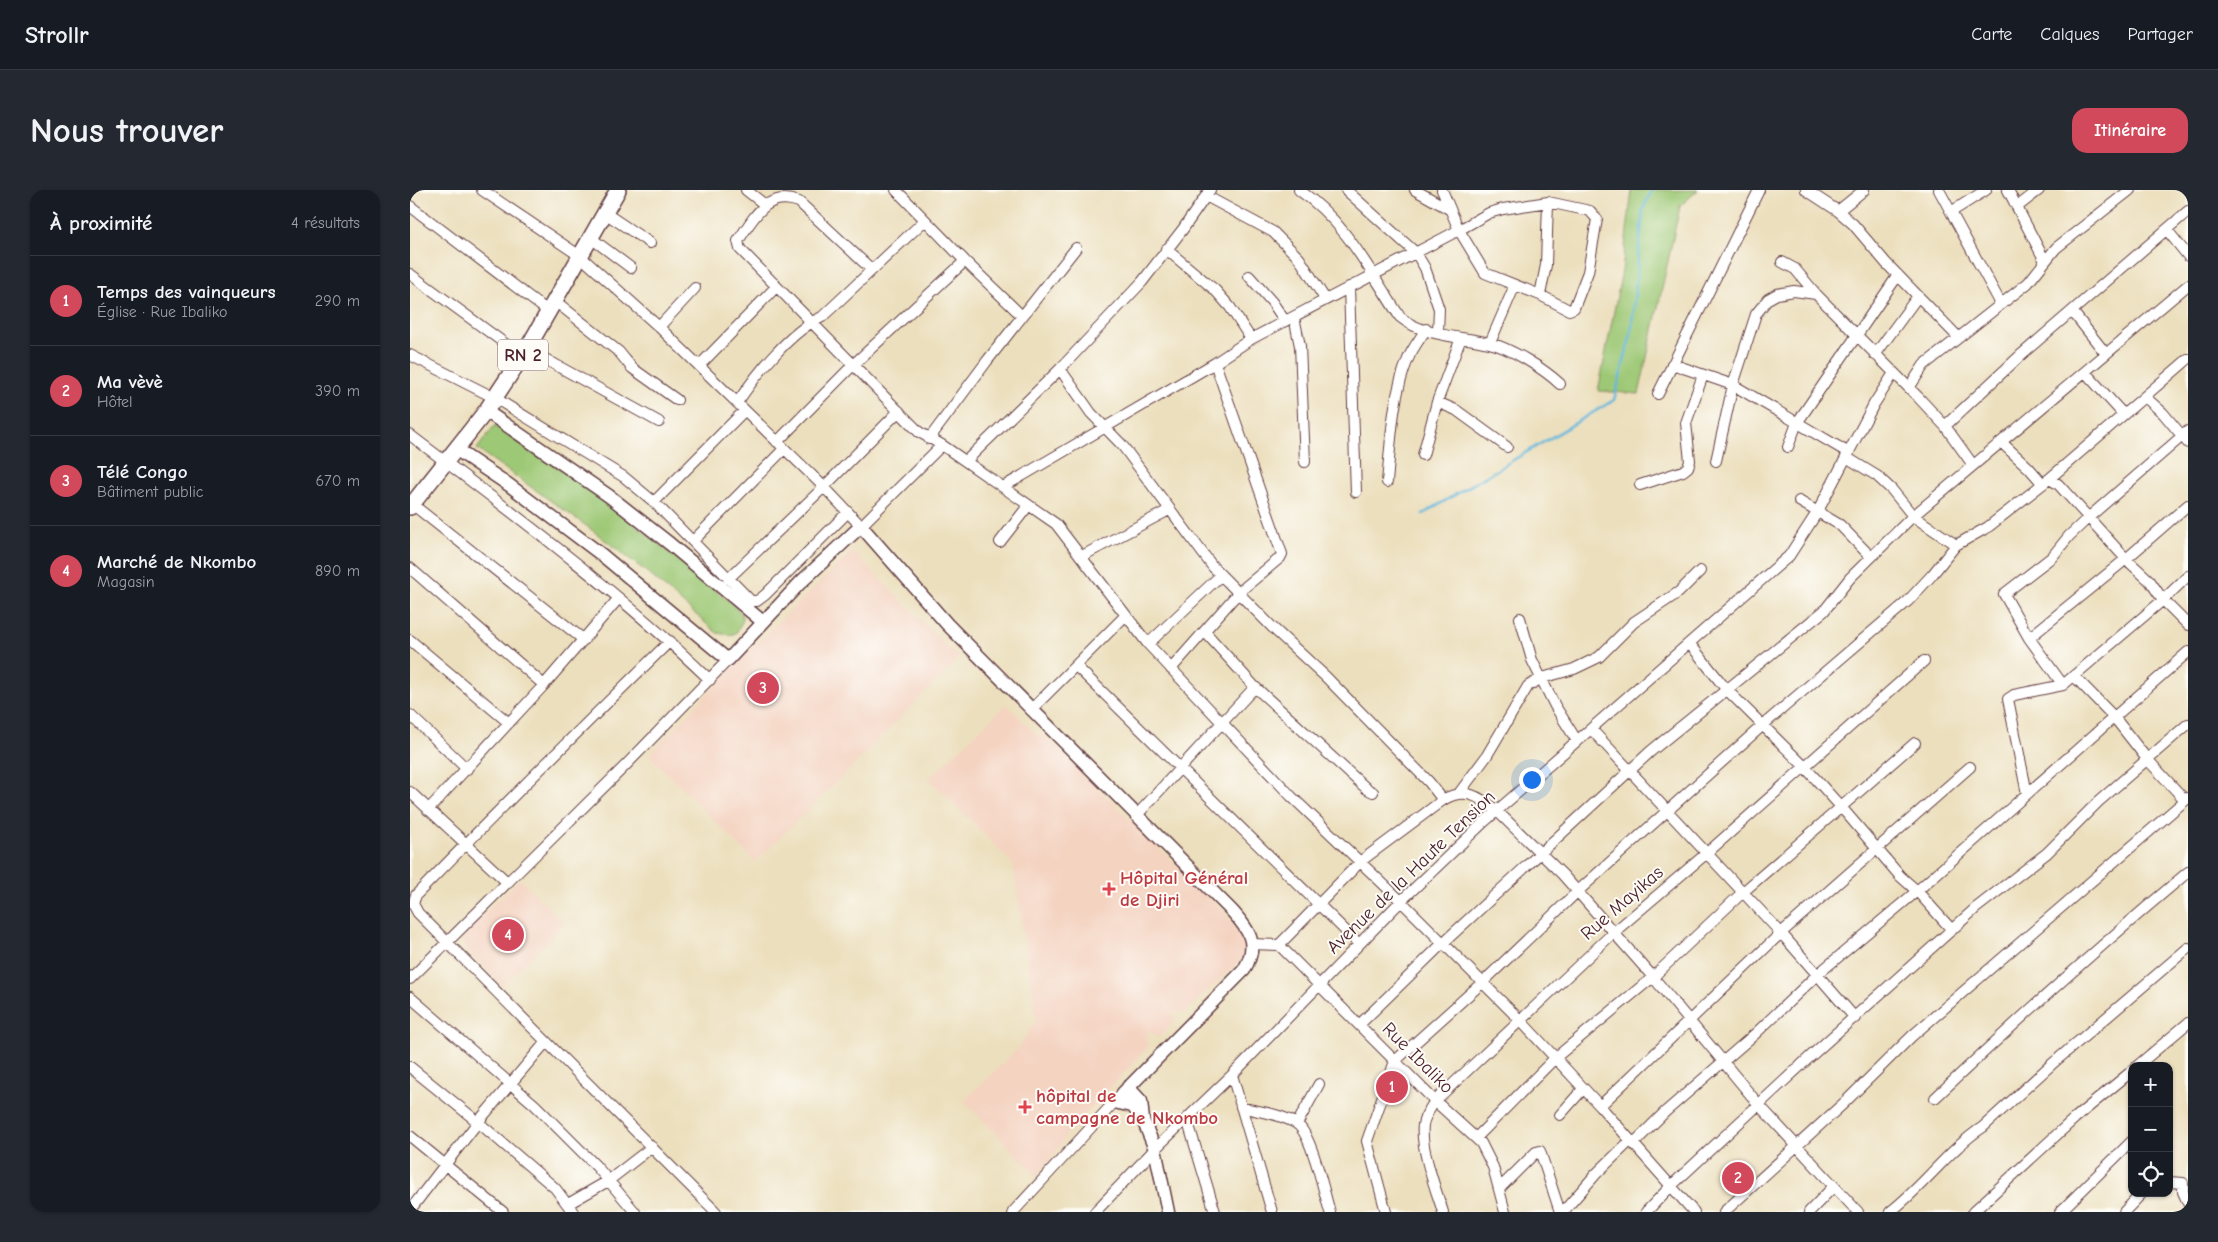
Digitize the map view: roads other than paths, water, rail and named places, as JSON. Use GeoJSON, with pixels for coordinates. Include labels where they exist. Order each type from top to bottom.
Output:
{"type":"FeatureCollection","features":[{"type":"Feature","properties":{"kind":"highway","name":"RN 2"},"geometry":{"type":"LineString","coordinates":[[411,506],[457,450],[491,404],[552,306],[618,190]]}},
{"type":"Feature","properties":{"kind":"main road"},"geometry":{"type":"LineString","coordinates":[[491,404],[670,544],[763,622]]}},
{"type":"Feature","properties":{"kind":"main road"},"geometry":{"type":"LineString","coordinates":[[457,450],[509,485],[602,555],[728,660],[817,566],[861,526],[947,624],[1136,816],[1232,910],[1244,925],[1252,944],[1252,952],[1244,970],[1122,1094]]}},
{"type":"Feature","properties":{"kind":"main road"},"geometry":{"type":"LineString","coordinates":[[1144,1070],[1137,1103],[1155,1149],[1168,1212]]}},
{"type":"Feature","properties":{"kind":"main road"},"geometry":{"type":"LineString","coordinates":[[1122,1094],[1137,1103]]}},
{"type":"Feature","properties":{"kind":"main road"},"geometry":{"type":"LineString","coordinates":[[1122,1094],[1137,1103]]}},
{"type":"Feature","properties":{"kind":"street"},"geometry":{"type":"LineString","coordinates":[[482,190],[580,256],[700,366],[824,487],[861,526],[942,445]]}},
{"type":"Feature","properties":{"kind":"street"},"geometry":{"type":"LineString","coordinates":[[746,190],[764,204]]}},
{"type":"Feature","properties":{"kind":"street"},"geometry":{"type":"LineString","coordinates":[[896,190],[924,221],[1022,316]]}},
{"type":"Feature","properties":{"kind":"street"},"geometry":{"type":"LineString","coordinates":[[1299,190],[1337,222],[1400,317],[1408,323],[1426,330],[1490,343],[1528,361],[1549,374],[1560,384]]}},
{"type":"Feature","properties":{"kind":"street"},"geometry":{"type":"LineString","coordinates":[[1346,190],[1416,253],[1425,268],[1439,310],[1438,332]]}},
{"type":"Feature","properties":{"kind":"street"},"geometry":{"type":"LineString","coordinates":[[1415,190],[1449,209]]}},
{"type":"Feature","properties":{"kind":"street"},"geometry":{"type":"LineString","coordinates":[[1003,488],[1215,363],[1251,338],[1416,253],[1459,230],[1488,213],[1548,202],[1590,211],[1597,219],[1588,272],[1574,308],[1569,310],[1540,295],[1485,273],[1459,230],[1442,190]]}},
{"type":"Feature","properties":{"kind":"street"},"geometry":{"type":"LineString","coordinates":[[1658,394],[1759,190]]}},
{"type":"Feature","properties":{"kind":"street"},"geometry":{"type":"LineString","coordinates":[[1806,190],[1838,211],[1853,224],[1898,275],[1958,337]]}},
{"type":"Feature","properties":{"kind":"street"},"geometry":{"type":"LineString","coordinates":[[1838,211],[1864,190]]}},
{"type":"Feature","properties":{"kind":"street"},"geometry":{"type":"LineString","coordinates":[[1939,190],[2001,304]]}},
{"type":"Feature","properties":{"kind":"street"},"geometry":{"type":"LineString","coordinates":[[1950,212],[1986,190]]}},
{"type":"Feature","properties":{"kind":"street"},"geometry":{"type":"LineString","coordinates":[[2008,190],[2045,261]]}},
{"type":"Feature","properties":{"kind":"street"},"geometry":{"type":"LineString","coordinates":[[2017,208],[2040,190]]}},
{"type":"Feature","properties":{"kind":"street"},"geometry":{"type":"LineString","coordinates":[[1909,388],[1924,365],[2028,283],[2045,261],[2070,237],[2130,190]]}},
{"type":"Feature","properties":{"kind":"street"},"geometry":{"type":"LineString","coordinates":[[871,269],[791,193],[776,196],[764,204],[738,244],[740,249],[776,287],[919,432],[966,461],[1056,524],[1082,556],[1125,616],[1171,669],[1292,796],[1402,901],[1520,1020],[1600,1106],[1694,1212]]}},
{"type":"Feature","properties":{"kind":"street"},"geometry":{"type":"LineString","coordinates":[[966,461],[1060,369],[1142,282],[1208,193],[1273,232],[1299,258],[1325,299]]}},
{"type":"Feature","properties":{"kind":"street"},"geometry":{"type":"LineString","coordinates":[[1540,295],[1546,265],[1548,202]]}},
{"type":"Feature","properties":{"kind":"street"},"geometry":{"type":"LineString","coordinates":[[410,206],[618,352],[632,368],[677,400]]}},
{"type":"Feature","properties":{"kind":"street"},"geometry":{"type":"LineString","coordinates":[[1945,426],[2022,354],[2188,212]]}},
{"type":"Feature","properties":{"kind":"street"},"geometry":{"type":"LineString","coordinates":[[605,213],[650,243]]}},
{"type":"Feature","properties":{"kind":"street"},"geometry":{"type":"LineString","coordinates":[[654,502],[740,407],[755,377],[810,322],[822,317],[924,221]]}},
{"type":"Feature","properties":{"kind":"street"},"geometry":{"type":"LineString","coordinates":[[2167,230],[2188,256]]}},
{"type":"Feature","properties":{"kind":"street"},"geometry":{"type":"LineString","coordinates":[[591,238],[631,268]]}},
{"type":"Feature","properties":{"kind":"street"},"geometry":{"type":"LineString","coordinates":[[929,439],[1076,248]]}},
{"type":"Feature","properties":{"kind":"street"},"geometry":{"type":"LineString","coordinates":[[1166,250],[1215,290],[1230,307],[1251,338]]}},
{"type":"Feature","properties":{"kind":"street"},"geometry":{"type":"LineString","coordinates":[[693,541],[853,365],[965,261]]}},
{"type":"Feature","properties":{"kind":"street"},"geometry":{"type":"LineString","coordinates":[[1782,262],[1794,269],[1874,355],[1945,426],[1973,465]]}},
{"type":"Feature","properties":{"kind":"street"},"geometry":{"type":"LineString","coordinates":[[410,274],[524,352],[659,422]]}},
{"type":"Feature","properties":{"kind":"street"},"geometry":{"type":"LineString","coordinates":[[1788,447],[1797,423],[1855,335],[1898,275]]}},
{"type":"Feature","properties":{"kind":"street"},"geometry":{"type":"LineString","coordinates":[[1250,276],[1290,319],[1300,346],[1305,462]]}},
{"type":"Feature","properties":{"kind":"street"},"geometry":{"type":"LineString","coordinates":[[1360,1024],[1443,943],[1541,854],[1628,771],[1726,689],[1824,611],[1850,578],[1912,516],[2188,285]]}},
{"type":"Feature","properties":{"kind":"street"},"geometry":{"type":"LineString","coordinates":[[1490,343],[1515,286]]}},
{"type":"Feature","properties":{"kind":"street"},"geometry":{"type":"LineString","coordinates":[[700,366],[776,287]]}},
{"type":"Feature","properties":{"kind":"street"},"geometry":{"type":"LineString","coordinates":[[659,327],[695,288]]}},
{"type":"Feature","properties":{"kind":"street"},"geometry":{"type":"LineString","coordinates":[[1348,288],[1356,492]]}},
{"type":"Feature","properties":{"kind":"street"},"geometry":{"type":"LineString","coordinates":[[1716,461],[1733,385],[1756,314],[1768,299],[1786,292],[1816,294]]}},
{"type":"Feature","properties":{"kind":"street"},"geometry":{"type":"LineString","coordinates":[[1874,355],[1918,296]]}},
{"type":"Feature","properties":{"kind":"street"},"geometry":{"type":"LineString","coordinates":[[2072,311],[2106,354]]}},
{"type":"Feature","properties":{"kind":"street"},"geometry":{"type":"LineString","coordinates":[[1387,482],[1393,417],[1402,378],[1407,360],[1426,330]]}},
{"type":"Feature","properties":{"kind":"street"},"geometry":{"type":"LineString","coordinates":[[1423,455],[1437,402],[1461,338]]}},
{"type":"Feature","properties":{"kind":"street"},"geometry":{"type":"LineString","coordinates":[[410,355],[491,404],[611,468],[654,502],[749,600],[761,599],[848,512]]}},
{"type":"Feature","properties":{"kind":"street"},"geometry":{"type":"LineString","coordinates":[[1386,1212],[1366,1142],[1395,1061],[1483,982],[1514,950],[1577,892],[1669,812],[1763,725],[1908,601],[1956,546],[1988,527],[2046,481],[2188,360]]}},
{"type":"Feature","properties":{"kind":"street"},"geometry":{"type":"LineString","coordinates":[[1171,669],[1239,592],[1280,558],[1282,554],[1215,363]]}},
{"type":"Feature","properties":{"kind":"street"},"geometry":{"type":"LineString","coordinates":[[1672,364],[1733,385],[1847,455],[1878,476],[1892,490],[1912,516],[1956,546]]}},
{"type":"Feature","properties":{"kind":"street"},"geometry":{"type":"LineString","coordinates":[[1060,369],[1091,413],[1122,445],[1205,558],[1274,629],[1326,677],[1443,800]]}},
{"type":"Feature","properties":{"kind":"street"},"geometry":{"type":"LineString","coordinates":[[2085,372],[2123,414]]}},
{"type":"Feature","properties":{"kind":"street","name":"Avenue de la Haute Tension"},"geometry":{"type":"LineString","coordinates":[[1097,1211],[1155,1149],[1232,1075],[1402,901],[1497,811],[1790,556],[1818,511],[1874,404],[1894,373]]}},
{"type":"Feature","properties":{"kind":"street"},"geometry":{"type":"LineString","coordinates":[[1640,485],[1683,472],[1688,467],[1690,462],[1686,424],[1703,375]]}},
{"type":"Feature","properties":{"kind":"street"},"geometry":{"type":"LineString","coordinates":[[2063,685],[2028,638],[2004,594],[2052,557],[2069,536],[2088,518],[2186,437],[2145,397]]}},
{"type":"Feature","properties":{"kind":"street"},"geometry":{"type":"LineString","coordinates":[[1437,402],[1456,410],[1508,447]]}},
{"type":"Feature","properties":{"kind":"street"},"geometry":{"type":"LineString","coordinates":[[728,579],[824,487],[899,411]]}},
{"type":"Feature","properties":{"kind":"street"},"geometry":{"type":"LineString","coordinates":[[410,435],[619,598],[670,641],[710,680]]}},
{"type":"Feature","properties":{"kind":"street"},"geometry":{"type":"LineString","coordinates":[[2001,442],[2046,481],[2058,484],[2126,559],[2150,581],[2163,600],[2188,625]]}},
{"type":"Feature","properties":{"kind":"street"},"geometry":{"type":"LineString","coordinates":[[1799,501],[1840,525],[1870,557]]}},
{"type":"Feature","properties":{"kind":"street"},"geometry":{"type":"LineString","coordinates":[[2028,638],[2126,559],[2188,505]]}},
{"type":"Feature","properties":{"kind":"street"},"geometry":{"type":"LineString","coordinates":[[411,506],[584,640]]}},
{"type":"Feature","properties":{"kind":"street"},"geometry":{"type":"LineString","coordinates":[[1000,542],[1028,506]]}},
{"type":"Feature","properties":{"kind":"street"},"geometry":{"type":"LineString","coordinates":[[1082,556],[1169,510]]}},
{"type":"Feature","properties":{"kind":"street"},"geometry":{"type":"LineString","coordinates":[[410,568],[544,685]]}},
{"type":"Feature","properties":{"kind":"street"},"geometry":{"type":"LineString","coordinates":[[1252,944],[1279,945],[1319,906],[1360,861],[1443,800],[1460,792],[1486,757],[1523,692],[1542,678],[1574,669],[1599,657],[1634,622],[1679,592],[1700,571]]}},
{"type":"Feature","properties":{"kind":"street"},"geometry":{"type":"LineString","coordinates":[[1148,644],[1221,575]]}},
{"type":"Feature","properties":{"kind":"street"},"geometry":{"type":"LineString","coordinates":[[2027,794],[2008,699],[2014,695],[2063,685],[2163,600],[2188,576]]}},
{"type":"Feature","properties":{"kind":"street"},"geometry":{"type":"LineString","coordinates":[[428,810],[544,685],[619,598]]}},
{"type":"Feature","properties":{"kind":"street"},"geometry":{"type":"LineString","coordinates":[[1031,710],[1125,616]]}},
{"type":"Feature","properties":{"kind":"street"},"geometry":{"type":"LineString","coordinates":[[1520,618],[1532,660],[1555,706],[1577,742]]}},
{"type":"Feature","properties":{"kind":"street"},"geometry":{"type":"LineString","coordinates":[[1205,632],[1256,687],[1367,789],[1373,792]]}},
{"type":"Feature","properties":{"kind":"street"},"geometry":{"type":"LineString","coordinates":[[410,640],[509,723]]}},
{"type":"Feature","properties":{"kind":"street"},"geometry":{"type":"LineString","coordinates":[[670,641],[465,844],[413,899],[413,904],[418,913],[716,1212]]}},
{"type":"Feature","properties":{"kind":"street"},"geometry":{"type":"LineString","coordinates":[[1690,644],[1726,689],[1804,766],[1900,876],[1917,891],[1952,930]]}},
{"type":"Feature","properties":{"kind":"street"},"geometry":{"type":"LineString","coordinates":[[1499,1188],[1536,1152],[1540,1151],[1561,1212],[1596,1174],[1755,1034],[1818,974],[1917,891],[2188,652]]}},
{"type":"Feature","properties":{"kind":"street"},"geometry":{"type":"LineString","coordinates":[[410,979],[508,883],[728,660]]}},
{"type":"Feature","properties":{"kind":"street","name":"Rue Mayikas"},"geometry":{"type":"LineString","coordinates":[[1443,1212],[1429,1165],[1423,1131],[1425,1118],[1435,1102],[1612,932],[1707,853],[1924,661]]}},
{"type":"Feature","properties":{"kind":"street"},"geometry":{"type":"LineString","coordinates":[[1076,666],[1181,767],[1359,944]]}},
{"type":"Feature","properties":{"kind":"street"},"geometry":{"type":"LineString","coordinates":[[1724,1212],[1797,1148],[1912,1036],[2187,799],[2147,759],[2114,717],[2074,676]]}},
{"type":"Feature","properties":{"kind":"street"},"geometry":{"type":"LineString","coordinates":[[1136,816],[1221,722],[1256,687]]}},
{"type":"Feature","properties":{"kind":"street"},"geometry":{"type":"LineString","coordinates":[[410,715],[467,769]]}},
{"type":"Feature","properties":{"kind":"street"},"geometry":{"type":"LineString","coordinates":[[1646,1212],[1671,1186],[1976,908],[2047,853],[2098,802],[2188,724]]}},
{"type":"Feature","properties":{"kind":"street"},"geometry":{"type":"LineString","coordinates":[[1591,729],[1628,771],[1669,812],[1781,933],[1855,1018]]}},
{"type":"Feature","properties":{"kind":"street"},"geometry":{"type":"LineString","coordinates":[[1476,1138],[1555,1058],[1653,977],[1743,892],[1916,743]]}},
{"type":"Feature","properties":{"kind":"street"},"geometry":{"type":"LineString","coordinates":[[1600,1106],[1781,933],[1970,767]]}},
{"type":"Feature","properties":{"kind":"street"},"geometry":{"type":"LineString","coordinates":[[410,792],[508,883]]}},
{"type":"Feature","properties":{"kind":"street"},"geometry":{"type":"LineString","coordinates":[[1460,792],[1479,799],[1497,811],[1541,854],[1653,977],[1797,1148],[1858,1212]]}},
{"type":"Feature","properties":{"kind":"street"},"geometry":{"type":"LineString","coordinates":[[1935,1098],[2037,1002],[2188,872]]}},
{"type":"Feature","properties":{"kind":"street","name":"Rue Ibaliko"},"geometry":{"type":"LineString","coordinates":[[1279,945],[1360,1024],[1435,1102],[1481,1143],[1493,1167],[1505,1212]]}},
{"type":"Feature","properties":{"kind":"street"},"geometry":{"type":"LineString","coordinates":[[1890,1212],[1906,1200],[1970,1135],[1983,1127],[2052,1064],[2188,948]]}},
{"type":"Feature","properties":{"kind":"street"},"geometry":{"type":"LineString","coordinates":[[410,997],[512,1083],[590,1160],[635,1212]]}},
{"type":"Feature","properties":{"kind":"street"},"geometry":{"type":"LineString","coordinates":[[2143,1062],[2188,1023]]}},
{"type":"Feature","properties":{"kind":"street"},"geometry":{"type":"LineString","coordinates":[[413,1208],[478,1122],[546,1042]]}},
{"type":"Feature","properties":{"kind":"street"},"geometry":{"type":"LineString","coordinates":[[410,1067],[478,1122],[554,1188],[571,1208],[652,1148]]}},
{"type":"Feature","properties":{"kind":"street"},"geometry":{"type":"LineString","coordinates":[[1973,1212],[2075,1118],[2128,1073]]}},
{"type":"Feature","properties":{"kind":"street"},"geometry":{"type":"LineString","coordinates":[[1232,1075],[1272,1212]]}},
{"type":"Feature","properties":{"kind":"street"},"geometry":{"type":"LineString","coordinates":[[1297,1124],[1319,1084]]}},
{"type":"Feature","properties":{"kind":"street"},"geometry":{"type":"LineString","coordinates":[[1560,1115],[1584,1089]]}},
{"type":"Feature","properties":{"kind":"street"},"geometry":{"type":"LineString","coordinates":[[1013,1212],[1122,1094]]}},
{"type":"Feature","properties":{"kind":"street"},"geometry":{"type":"LineString","coordinates":[[1241,1107],[1286,1118],[1297,1124],[1304,1131],[1330,1212]]}},
{"type":"Feature","properties":{"kind":"street"},"geometry":{"type":"LineString","coordinates":[[1186,1119],[1215,1212]]}},
{"type":"Feature","properties":{"kind":"street"},"geometry":{"type":"LineString","coordinates":[[410,1136],[503,1212]]}},
{"type":"Feature","properties":{"kind":"street"},"geometry":{"type":"LineString","coordinates":[[2060,1212],[2128,1146]]}},
{"type":"Feature","properties":{"kind":"street"},"geometry":{"type":"LineString","coordinates":[[2173,1182],[2186,1181],[2183,1192],[2188,1203]]}},
{"type":"Feature","properties":{"kind":"street"},"geometry":{"type":"LineString","coordinates":[[1808,1212],[1833,1187]]}},
{"type":"Feature","properties":{"kind":"street"},"geometry":{"type":"LineString","coordinates":[[2124,1212],[2138,1197]]}},
{"type":"Feature","properties":{"kind":"waterway"},"geometry":{"type":"LineString","coordinates":[[1423,514],[1614,400],[1631,334],[1643,209],[1652,190]]}},
{"type":"Feature","properties":{"kind":"place","name":"Télé Congo"},"geometry":{"type":"Point","coordinates":[763,688]}},
{"type":"Feature","properties":{"kind":"place","name":"Hôpital Général de Djiri"},"geometry":{"type":"Point","coordinates":[1109,889]}},
{"type":"Feature","properties":{"kind":"place","name":"Marché de Nkombo"},"geometry":{"type":"Point","coordinates":[508,935]}},
{"type":"Feature","properties":{"kind":"place","name":"Temps des vainqueurs"},"geometry":{"type":"Point","coordinates":[1392,1087]}},
{"type":"Feature","properties":{"kind":"place","name":"hôpital de campagne de Nkombo"},"geometry":{"type":"Point","coordinates":[1025,1107]}},
{"type":"Feature","properties":{"kind":"place","name":"Ma vèvè"},"geometry":{"type":"Point","coordinates":[1738,1178]}}]}
